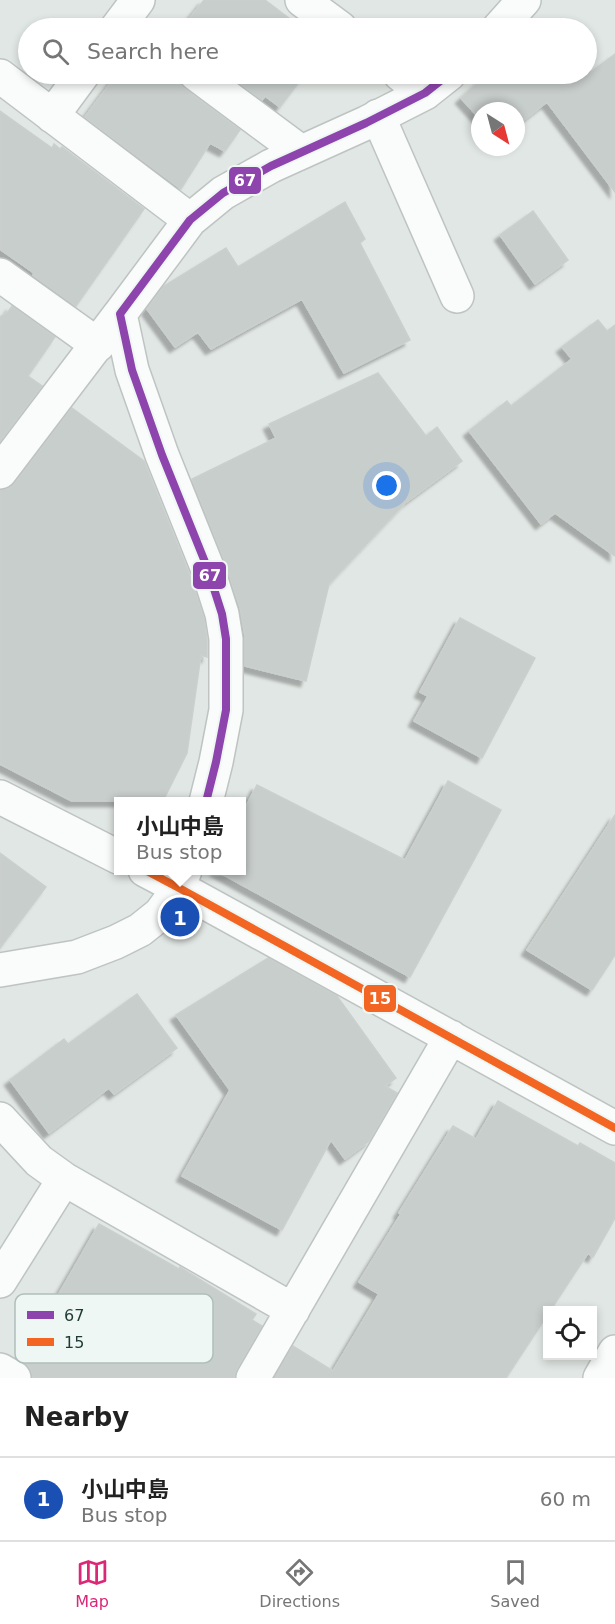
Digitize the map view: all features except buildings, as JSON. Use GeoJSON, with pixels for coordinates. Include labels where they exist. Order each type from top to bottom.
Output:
{"type":"FeatureCollection","features":[{"type":"Feature","properties":{"kind":"street"},"geometry":{"type":"LineString","coordinates":[[302,0],[326,18]]}},
{"type":"Feature","properties":{"kind":"street"},"geometry":{"type":"LineString","coordinates":[[508,18],[524,0]]}},
{"type":"Feature","properties":{"kind":"street"},"geometry":{"type":"LineString","coordinates":[[0,76],[190,220]]}},
{"type":"Feature","properties":{"kind":"street"},"geometry":{"type":"LineString","coordinates":[[52,116],[76,84]]}},
{"type":"Feature","properties":{"kind":"street"},"geometry":{"type":"LineString","coordinates":[[209,84],[301,152]]}},
{"type":"Feature","properties":{"kind":"street"},"geometry":{"type":"LineString","coordinates":[[0,472],[190,220],[223,193],[271,166],[378,116],[420,84]]}},
{"type":"Feature","properties":{"kind":"street"},"geometry":{"type":"LineString","coordinates":[[378,116],[457,296]]}},
{"type":"Feature","properties":{"kind":"street"},"geometry":{"type":"LineString","coordinates":[[0,275],[98,345]]}},
{"type":"Feature","properties":{"kind":"street"},"geometry":{"type":"LineString","coordinates":[[120,315],[132,370],[162,455],[207,567],[224,623],[226,710],[207,797]]}},
{"type":"Feature","properties":{"kind":"street"},"geometry":{"type":"LineString","coordinates":[[2,801],[114,855]]}},
{"type":"Feature","properties":{"kind":"street"},"geometry":{"type":"LineString","coordinates":[[166,875],[182,879],[451,1037],[615,1128]]}},
{"type":"Feature","properties":{"kind":"street"},"geometry":{"type":"LineString","coordinates":[[0,970],[77,957],[140,930],[160,914],[182,879]]}},
{"type":"Feature","properties":{"kind":"street"},"geometry":{"type":"LineString","coordinates":[[253,1378],[451,1037]]}},
{"type":"Feature","properties":{"kind":"street"},"geometry":{"type":"LineString","coordinates":[[0,1119],[39,1161],[64,1179],[293,1310]]}},
{"type":"Feature","properties":{"kind":"street"},"geometry":{"type":"LineString","coordinates":[[0,1281],[64,1179]]}},
{"type":"Feature","properties":{"kind":"street"},"geometry":{"type":"LineString","coordinates":[[600,1378],[615,1352]]}},
{"type":"Feature","properties":{"kind":"street"},"geometry":{"type":"LineString","coordinates":[[0,1370],[14,1378]]}},
{"type":"Feature","properties":{"kind":"transit line","name":"67"},"geometry":{"type":"LineString","coordinates":[[207,797],[226,710],[226,639],[222,614],[207,567],[162,455],[132,370],[120,314],[190,220],[223,193],[271,166],[366,123],[425,93],[436,84]]}},
{"type":"Feature","properties":{"kind":"transit line","name":"15"},"geometry":{"type":"LineString","coordinates":[[154,875],[615,1128]]}},
{"type":"Feature","properties":{"kind":"place","name":"小山中島"},"geometry":{"type":"Point","coordinates":[180,917]}}]}
